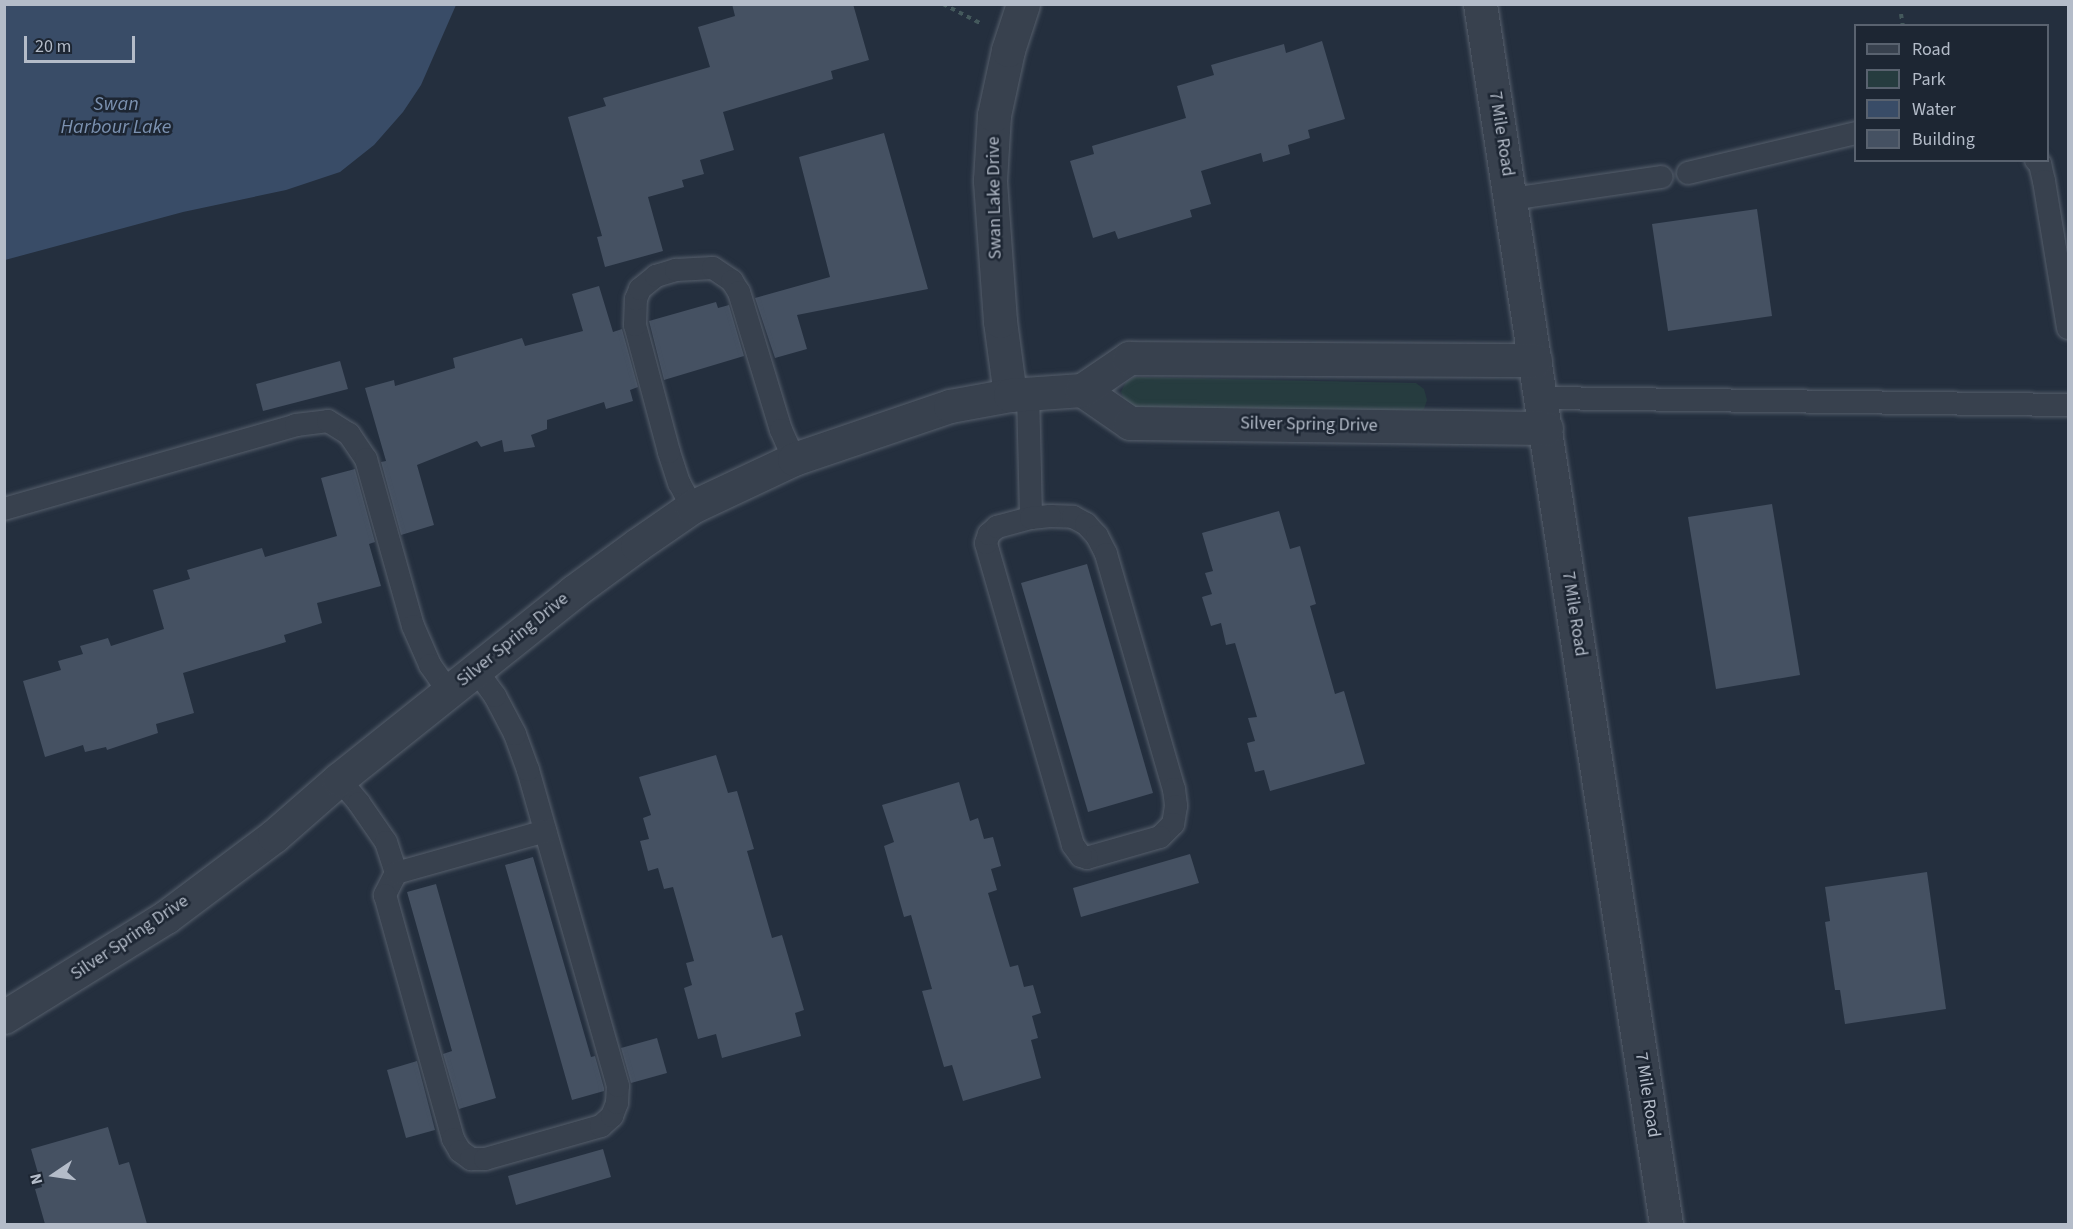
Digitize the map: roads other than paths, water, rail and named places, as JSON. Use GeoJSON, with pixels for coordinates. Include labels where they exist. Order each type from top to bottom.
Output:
{"type":"FeatureCollection","features":[{"type":"Feature","properties":{"kind":"street","name":"Swan Lake Drive"},"geometry":{"type":"LineString","coordinates":[[1019,394],[999,321],[990,180],[994,115],[1008,50],[1023,4]]}},
{"type":"Feature","properties":{"kind":"street","name":"7 Mile Road"},"geometry":{"type":"LineString","coordinates":[[1480,4],[1666,1224]]}},
{"type":"Feature","properties":{"kind":"street"},"geometry":{"type":"LineString","coordinates":[[1082,390],[1129,358],[1535,360]]}},
{"type":"Feature","properties":{"kind":"street","name":"Silver Spring Drive"},"geometry":{"type":"LineString","coordinates":[[4,1017],[166,917],[274,836],[339,779],[573,592],[692,507],[794,459],[950,406],[1019,394],[1082,390],[1130,423],[1544,413]]}},
{"type":"Feature","properties":{"kind":"lane"},"geometry":{"type":"LineString","coordinates":[[1688,173],[1854,134]]}},
{"type":"Feature","properties":{"kind":"lane"},"geometry":{"type":"LineString","coordinates":[[2040,171],[2068,328]]}},
{"type":"Feature","properties":{"kind":"lane"},"geometry":{"type":"LineString","coordinates":[[1511,199],[1661,177]]}},
{"type":"Feature","properties":{"kind":"lane"},"geometry":{"type":"LineString","coordinates":[[692,507],[679,483],[669,452],[635,326],[636,299],[640,289],[656,276],[676,270],[713,268],[732,281],[739,292],[781,430],[794,459]]}},
{"type":"Feature","properties":{"kind":"lane"},"geometry":{"type":"LineString","coordinates":[[1019,394],[1030,518]]}},
{"type":"Feature","properties":{"kind":"lane"},"geometry":{"type":"LineString","coordinates":[[1544,413],[2068,405]]}},
{"type":"Feature","properties":{"kind":"lane"},"geometry":{"type":"LineString","coordinates":[[4,509],[296,425],[328,422],[349,434],[366,459],[413,626],[430,665],[449,692]]}},
{"type":"Feature","properties":{"kind":"lane"},"geometry":{"type":"LineString","coordinates":[[1073,517],[1086,524],[1097,536],[1106,554],[1174,789],[1176,806],[1173,824],[1168,831],[1160,837],[1087,858],[1081,856],[1073,845],[986,543],[989,534],[997,527],[1030,518],[1073,517]]}},
{"type":"Feature","properties":{"kind":"lane"},"geometry":{"type":"LineString","coordinates":[[339,779],[386,842],[396,873],[385,896],[453,1139],[460,1151],[471,1159],[500,1156],[601,1126],[612,1116],[617,1103],[618,1086],[515,734],[495,696],[476,670]]}},
{"type":"Feature","properties":{"kind":"lane"},"geometry":{"type":"LineString","coordinates":[[396,873],[545,831]]}},
{"type":"Feature","properties":{"kind":"water","name":"Swan Harbour Lake"},"geometry":{"type":"Polygon","coordinates":[[[5,4],[456,5],[421,85],[403,112],[374,145],[340,172],[286,190],[183,212],[5,260],[5,4]]]}}]}
